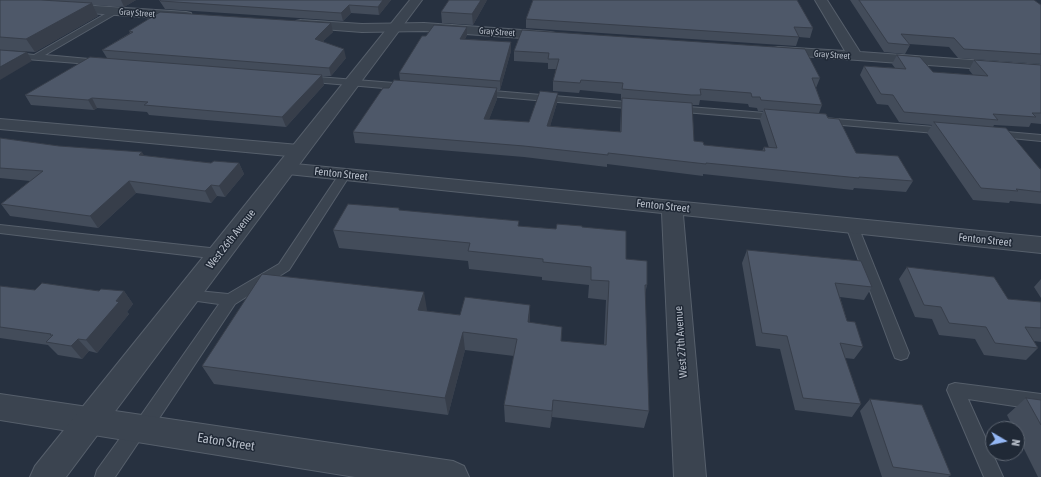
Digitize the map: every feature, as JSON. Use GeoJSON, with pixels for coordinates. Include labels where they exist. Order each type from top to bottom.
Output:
{"type":"FeatureCollection","features":[{"type":"Feature","properties":{"kind":"street","name":"West 26th Avenue"},"geometry":{"type":"LineString","coordinates":[[46,477],[416,0]]}},
{"type":"Feature","properties":{"kind":"street"},"geometry":{"type":"LineString","coordinates":[[821,0],[855,56]]}},
{"type":"Feature","properties":{"kind":"street","name":"Gray Street"},"geometry":{"type":"LineString","coordinates":[[52,8],[200,17]]}},
{"type":"Feature","properties":{"kind":"street","name":"Gray Street"},"geometry":{"type":"LineString","coordinates":[[285,23],[362,28],[424,27],[566,37]]}},
{"type":"Feature","properties":{"kind":"street","name":"Gray Street"},"geometry":{"type":"LineString","coordinates":[[762,50],[1041,69]]}},
{"type":"Feature","properties":{"kind":"street","name":"Fenton Street"},"geometry":{"type":"LineString","coordinates":[[0,124],[292,160],[344,174],[1041,245]]}},
{"type":"Feature","properties":{"kind":"street","name":"West 27th Avenue"},"geometry":{"type":"LineString","coordinates":[[672,207],[690,477]]}},
{"type":"Feature","properties":{"kind":"street","name":"Eaton Street"},"geometry":{"type":"LineString","coordinates":[[0,407],[140,429],[362,470],[453,477]]}},
{"type":"Feature","properties":{"kind":"lane"},"geometry":{"type":"LineString","coordinates":[[36,57],[115,12]]}},
{"type":"Feature","properties":{"kind":"lane"},"geometry":{"type":"LineString","coordinates":[[0,54],[108,63]]}},
{"type":"Feature","properties":{"kind":"lane"},"geometry":{"type":"LineString","coordinates":[[299,79],[416,88]]}},
{"type":"Feature","properties":{"kind":"lane"},"geometry":{"type":"LineString","coordinates":[[471,93],[645,106]]}},
{"type":"Feature","properties":{"kind":"lane"},"geometry":{"type":"LineString","coordinates":[[669,108],[788,118]]}},
{"type":"Feature","properties":{"kind":"lane"},"geometry":{"type":"LineString","coordinates":[[812,120],[954,131]]}},
{"type":"Feature","properties":{"kind":"lane"},"geometry":{"type":"LineString","coordinates":[[986,134],[1041,138]]}},
{"type":"Feature","properties":{"kind":"lane"},"geometry":{"type":"LineString","coordinates":[[104,477],[140,429],[230,300],[284,267],[344,174]]}},
{"type":"Feature","properties":{"kind":"lane"},"geometry":{"type":"LineString","coordinates":[[852,226],[901,354]]}},
{"type":"Feature","properties":{"kind":"lane"},"geometry":{"type":"LineString","coordinates":[[0,229],[220,254]]}},
{"type":"Feature","properties":{"kind":"lane"},"geometry":{"type":"LineString","coordinates":[[188,294],[230,300]]}},
{"type":"Feature","properties":{"kind":"lane"},"geometry":{"type":"LineString","coordinates":[[994,477],[955,390],[1041,402]]}},
{"type":"Feature","properties":{"kind":"building"},"geometry":{"type":"Polygon","coordinates":[[[0,0],[41,0],[92,3],[26,39],[0,37],[0,0]]]}},
{"type":"Feature","properties":{"kind":"building"},"geometry":{"type":"Polygon","coordinates":[[[160,0],[383,0],[378,7],[349,5],[341,13],[160,0]]]}},
{"type":"Feature","properties":{"kind":"building"},"geometry":{"type":"Polygon","coordinates":[[[449,0],[481,0],[472,14],[441,12],[449,0]]]}},
{"type":"Feature","properties":{"kind":"building"},"geometry":{"type":"Polygon","coordinates":[[[533,0],[797,0],[813,28],[794,27],[799,37],[526,19],[533,0]]]}},
{"type":"Feature","properties":{"kind":"building"},"geometry":{"type":"Polygon","coordinates":[[[859,0],[1034,0],[1041,5],[1041,54],[964,49],[954,38],[901,34],[910,45],[888,43],[859,0]]]}},
{"type":"Feature","properties":{"kind":"building"},"geometry":{"type":"Polygon","coordinates":[[[160,12],[331,23],[315,39],[344,49],[329,68],[102,50],[133,32],[129,31],[160,12]]]}},
{"type":"Feature","properties":{"kind":"building"},"geometry":{"type":"Polygon","coordinates":[[[434,25],[467,27],[460,39],[511,42],[500,81],[399,73],[422,36],[426,36],[434,25]]]}},
{"type":"Feature","properties":{"kind":"building"},"geometry":{"type":"Polygon","coordinates":[[[522,30],[805,49],[820,78],[812,78],[822,105],[761,100],[760,97],[752,97],[751,93],[700,89],[701,95],[691,95],[622,89],[623,83],[581,80],[580,83],[553,81],[559,59],[548,59],[549,53],[514,51],[522,30]]]}},
{"type":"Feature","properties":{"kind":"building"},"geometry":{"type":"Polygon","coordinates":[[[0,50],[27,52],[0,67],[0,50]]]}},
{"type":"Feature","properties":{"kind":"building"},"geometry":{"type":"Polygon","coordinates":[[[897,55],[920,57],[933,72],[988,76],[974,60],[1041,65],[1041,113],[1032,113],[1036,117],[993,114],[998,120],[904,112],[893,95],[881,94],[864,66],[906,69],[897,55]]]}},
{"type":"Feature","properties":{"kind":"building"},"geometry":{"type":"Polygon","coordinates":[[[90,57],[322,75],[282,117],[144,105],[148,102],[92,98],[88,100],[25,95],[90,57]]]}},
{"type":"Feature","properties":{"kind":"building"},"geometry":{"type":"Polygon","coordinates":[[[394,80],[497,88],[484,119],[529,122],[540,91],[558,93],[547,126],[621,132],[622,98],[692,103],[694,141],[703,142],[704,145],[765,151],[764,147],[777,148],[764,109],[826,114],[828,118],[839,119],[856,153],[898,156],[913,181],[859,178],[706,164],[608,153],[608,155],[524,146],[353,132],[383,88],[389,88],[394,80]]]}},
{"type":"Feature","properties":{"kind":"building"},"geometry":{"type":"Polygon","coordinates":[[[934,122],[1006,128],[1041,169],[1041,192],[1016,189],[1018,191],[981,188],[934,122]]]}},
{"type":"Feature","properties":{"kind":"building"},"geometry":{"type":"Polygon","coordinates":[[[0,138],[59,146],[142,152],[139,155],[211,163],[214,161],[239,163],[219,186],[211,185],[205,191],[129,181],[90,216],[1,204],[43,171],[0,168],[0,138]]]}},
{"type":"Feature","properties":{"kind":"building"},"geometry":{"type":"Polygon","coordinates":[[[348,204],[519,221],[518,226],[556,229],[557,224],[626,231],[626,259],[647,261],[647,285],[645,285],[649,411],[553,400],[552,411],[504,405],[517,339],[463,332],[445,398],[202,366],[262,274],[424,292],[418,310],[460,315],[465,297],[530,305],[528,322],[562,327],[561,341],[606,345],[609,281],[591,280],[591,267],[543,262],[543,259],[468,251],[470,243],[333,230],[348,204]]]}},
{"type":"Feature","properties":{"kind":"building"},"geometry":{"type":"Polygon","coordinates":[[[747,250],[861,261],[872,287],[835,283],[847,321],[855,322],[863,347],[840,343],[861,404],[803,398],[787,336],[762,333],[747,250]]]}},
{"type":"Feature","properties":{"kind":"building"},"geometry":{"type":"Polygon","coordinates":[[[907,267],[994,277],[1008,299],[1041,302],[1041,328],[1025,327],[1038,348],[995,343],[986,327],[949,323],[941,307],[924,305],[907,267]]]}},
{"type":"Feature","properties":{"kind":"building"},"geometry":{"type":"Polygon","coordinates":[[[42,283],[99,291],[101,289],[124,291],[116,301],[119,302],[86,340],[78,339],[71,346],[46,342],[53,335],[50,335],[51,334],[0,327],[0,286],[35,290],[42,283]]]}},
{"type":"Feature","properties":{"kind":"building"},"geometry":{"type":"Polygon","coordinates":[[[1026,398],[1041,400],[1041,425],[1026,398]]]}},
{"type":"Feature","properties":{"kind":"building"},"geometry":{"type":"Polygon","coordinates":[[[870,399],[922,405],[951,475],[893,467],[870,399]]]}}]}
